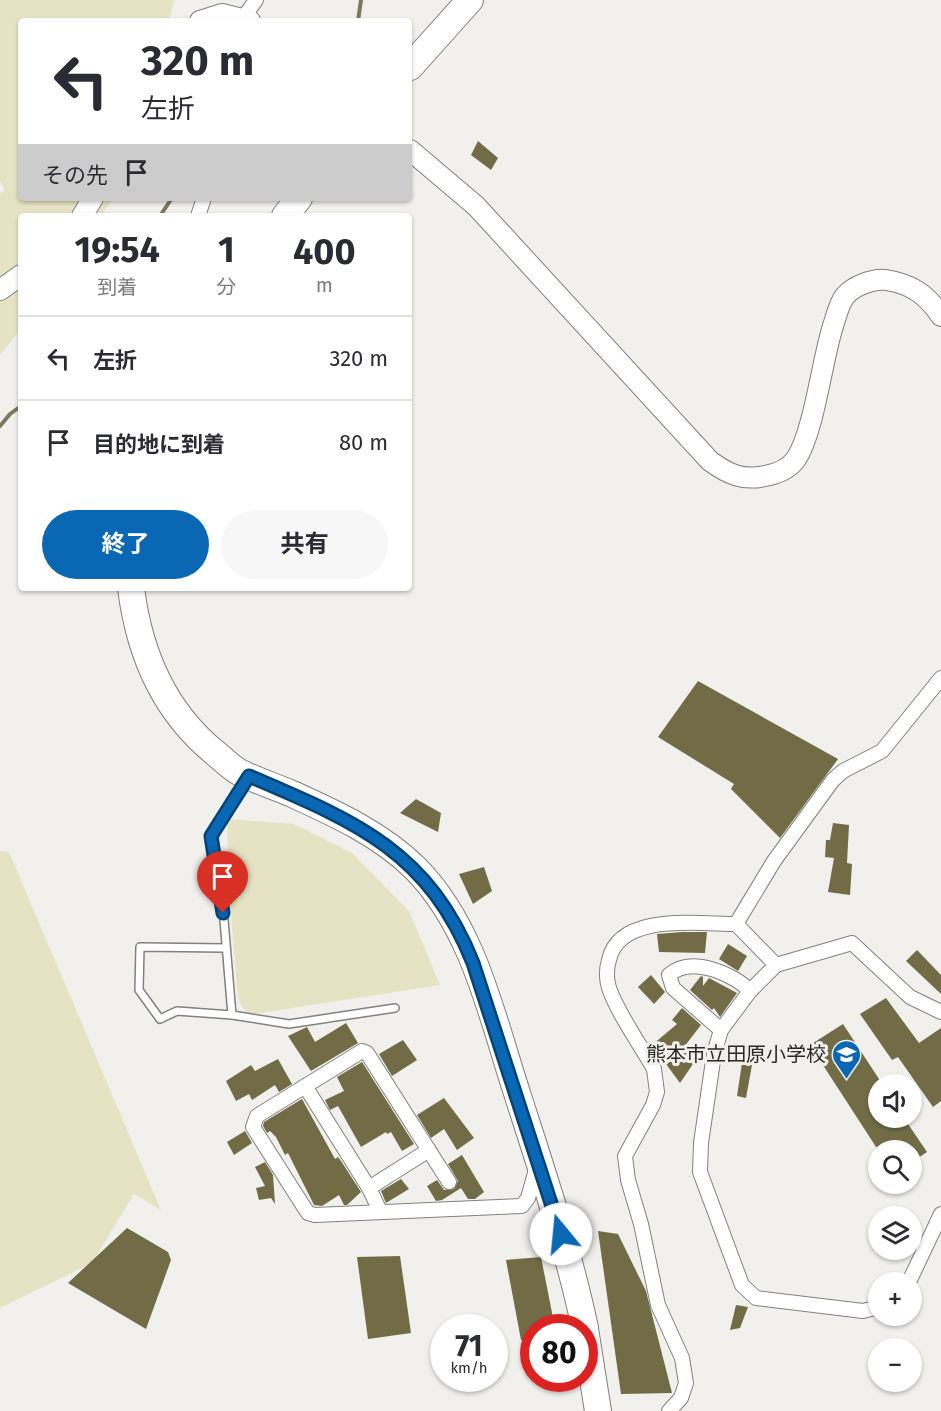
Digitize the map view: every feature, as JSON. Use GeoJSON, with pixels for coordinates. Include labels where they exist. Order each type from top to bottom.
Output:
{"type":"FeatureCollection","features":[{"type":"Feature","properties":{"kind":"highway"},"geometry":{"type":"LineString","coordinates":[[412,65],[470,0]]}},
{"type":"Feature","properties":{"kind":"highway"},"geometry":{"type":"LineString","coordinates":[[287,213],[297,201]]}},
{"type":"Feature","properties":{"kind":"highway"},"geometry":{"type":"LineString","coordinates":[[131,591],[137,628],[149,667],[170,704],[200,740],[238,771],[364,829],[416,868],[459,928],[480,980],[542,1171],[574,1276],[582,1314]]}},
{"type":"Feature","properties":{"kind":"highway"},"geometry":{"type":"LineString","coordinates":[[595,1392],[598,1411]]}},
{"type":"Feature","properties":{"kind":"street"},"geometry":{"type":"LineString","coordinates":[[246,18],[256,0]]}},
{"type":"Feature","properties":{"kind":"street"},"geometry":{"type":"LineString","coordinates":[[210,18],[222,14],[237,18]]}},
{"type":"Feature","properties":{"kind":"street"},"geometry":{"type":"LineString","coordinates":[[412,152],[476,206],[710,462],[730,475],[751,479],[777,474],[795,459],[805,437],[837,314],[845,296],[864,283],[883,279],[905,283],[921,291],[941,316]]}},
{"type":"Feature","properties":{"kind":"street"},"geometry":{"type":"LineString","coordinates":[[0,290],[18,277]]}},
{"type":"Feature","properties":{"kind":"street"},"geometry":{"type":"LineString","coordinates":[[736,924],[774,861],[833,780],[843,771],[882,751],[941,678]]}},
{"type":"Feature","properties":{"kind":"street"},"geometry":{"type":"LineString","coordinates":[[669,1411],[681,1398],[686,1383],[682,1358],[658,1305],[642,1224],[628,1180],[625,1156],[653,1105],[657,1080],[654,1069],[609,988],[606,972],[610,953],[618,941],[630,932],[656,924],[736,924],[776,965]]}},
{"type":"Feature","properties":{"kind":"street"},"geometry":{"type":"LineString","coordinates":[[868,1310],[756,1298],[742,1285],[700,1172],[700,1143],[714,1054],[721,1030],[750,991],[776,965],[852,943],[910,997],[941,1012]]}},
{"type":"Feature","properties":{"kind":"street"},"geometry":{"type":"LineString","coordinates":[[721,1030],[674,988],[669,975],[673,971],[692,968],[720,970],[730,974],[750,991]]}},
{"type":"Feature","properties":{"kind":"street"},"geometry":{"type":"LineString","coordinates":[[449,1182],[367,1053],[362,1051],[257,1116],[253,1127],[308,1213],[315,1215],[522,1206],[528,1197],[535,1173],[542,1171]]}},
{"type":"Feature","properties":{"kind":"street"},"geometry":{"type":"LineString","coordinates":[[305,1086],[369,1188],[380,1211]]}},
{"type":"Feature","properties":{"kind":"street"},"geometry":{"type":"LineString","coordinates":[[369,1188],[429,1150]]}},
{"type":"Feature","properties":{"kind":"street"},"geometry":{"type":"LineString","coordinates":[[914,1272],[941,1214]]}},
{"type":"Feature","properties":{"kind":"lane"},"geometry":{"type":"LineString","coordinates":[[232,1016],[222,896],[211,836],[249,776]]}},
{"type":"Feature","properties":{"kind":"lane"},"geometry":{"type":"LineString","coordinates":[[225,948],[140,946],[139,990],[160,1019],[177,1011],[289,1024],[395,1008]]}},
{"type":"Feature","properties":{"kind":"shaded area"},"geometry":{"type":"Polygon","coordinates":[[[0,0],[174,0],[170,18],[18,18],[18,201],[111,201],[103,213],[18,213],[18,333],[0,355],[0,194],[5,190],[0,181],[0,0]]]}},
{"type":"Feature","properties":{"kind":"shaded area"},"geometry":{"type":"Polygon","coordinates":[[[227,819],[294,824],[352,853],[409,911],[440,985],[247,1015],[238,999],[229,891],[227,819]]]}},
{"type":"Feature","properties":{"kind":"shaded area"},"geometry":{"type":"Polygon","coordinates":[[[0,851],[9,852],[161,1210],[134,1194],[92,1263],[0,1308],[0,851]]]}},
{"type":"Feature","properties":{"kind":"building"},"geometry":{"type":"Polygon","coordinates":[[[478,141],[498,158],[491,170],[471,155],[478,141]]]}},
{"type":"Feature","properties":{"kind":"building"},"geometry":{"type":"Polygon","coordinates":[[[698,681],[838,759],[780,838],[731,789],[734,784],[658,737],[698,681]]]}},
{"type":"Feature","properties":{"kind":"building"},"geometry":{"type":"Polygon","coordinates":[[[416,799],[441,813],[438,832],[400,813],[416,799]]]}},
{"type":"Feature","properties":{"kind":"building"},"geometry":{"type":"Polygon","coordinates":[[[833,823],[849,825],[847,863],[852,864],[850,895],[828,892],[834,858],[825,857],[826,840],[830,840],[833,823]]]}},
{"type":"Feature","properties":{"kind":"building"},"geometry":{"type":"Polygon","coordinates":[[[484,867],[492,891],[473,904],[459,874],[484,867]]]}},
{"type":"Feature","properties":{"kind":"building"},"geometry":{"type":"Polygon","coordinates":[[[707,932],[705,953],[659,952],[657,934],[707,932]]]}},
{"type":"Feature","properties":{"kind":"building"},"geometry":{"type":"Polygon","coordinates":[[[728,944],[747,956],[738,971],[719,959],[728,944]]]}},
{"type":"Feature","properties":{"kind":"building"},"geometry":{"type":"Polygon","coordinates":[[[917,950],[941,975],[941,994],[906,961],[917,950]]]}},
{"type":"Feature","properties":{"kind":"building"},"geometry":{"type":"Polygon","coordinates":[[[651,975],[665,992],[654,1004],[638,987],[651,975]]]}},
{"type":"Feature","properties":{"kind":"building"},"geometry":{"type":"Polygon","coordinates":[[[701,976],[703,986],[709,978],[737,993],[720,1017],[714,1008],[712,1010],[690,990],[701,976]]]}},
{"type":"Feature","properties":{"kind":"building"},"geometry":{"type":"Polygon","coordinates":[[[886,998],[919,1043],[941,1028],[941,1101],[933,1107],[922,1091],[922,1074],[910,1074],[898,1057],[892,1060],[860,1014],[886,998]]]}},
{"type":"Feature","properties":{"kind":"building"},"geometry":{"type":"Polygon","coordinates":[[[682,1008],[701,1025],[684,1047],[693,1064],[680,1083],[652,1045],[677,1024],[672,1020],[682,1008]]]}},
{"type":"Feature","properties":{"kind":"building"},"geometry":{"type":"Polygon","coordinates":[[[346,1023],[358,1043],[311,1071],[288,1036],[307,1027],[315,1042],[346,1023]]]}},
{"type":"Feature","properties":{"kind":"building"},"geometry":{"type":"Polygon","coordinates":[[[843,1024],[876,1074],[868,1074],[868,1128],[911,1128],[919,1140],[872,1140],[810,1045],[843,1024]]]}},
{"type":"Feature","properties":{"kind":"building"},"geometry":{"type":"Polygon","coordinates":[[[403,1040],[417,1060],[392,1076],[379,1054],[403,1040]]]}},
{"type":"Feature","properties":{"kind":"building"},"geometry":{"type":"Polygon","coordinates":[[[278,1059],[292,1084],[279,1092],[275,1085],[252,1100],[249,1094],[236,1101],[226,1081],[251,1065],[255,1071],[278,1059]]]}},
{"type":"Feature","properties":{"kind":"building"},"geometry":{"type":"Polygon","coordinates":[[[362,1062],[414,1144],[402,1151],[391,1132],[387,1134],[386,1132],[361,1147],[338,1106],[330,1110],[325,1100],[344,1091],[337,1077],[362,1062]]]}},
{"type":"Feature","properties":{"kind":"building"},"geometry":{"type":"Polygon","coordinates":[[[742,1063],[752,1065],[746,1098],[737,1096],[742,1063]]]}},
{"type":"Feature","properties":{"kind":"building"},"geometry":{"type":"Polygon","coordinates":[[[444,1098],[474,1138],[457,1150],[444,1129],[431,1138],[417,1115],[444,1098]]]}},
{"type":"Feature","properties":{"kind":"building"},"geometry":{"type":"Polygon","coordinates":[[[302,1099],[335,1159],[338,1157],[361,1192],[347,1205],[344,1205],[339,1195],[322,1206],[314,1205],[288,1153],[285,1155],[276,1137],[270,1131],[267,1133],[263,1126],[264,1122],[302,1099]]]}},
{"type":"Feature","properties":{"kind":"building"},"geometry":{"type":"Polygon","coordinates":[[[245,1131],[252,1143],[234,1155],[227,1142],[245,1131]]]}},
{"type":"Feature","properties":{"kind":"building"},"geometry":{"type":"Polygon","coordinates":[[[922,1145],[927,1152],[922,1155],[922,1145]]]}},
{"type":"Feature","properties":{"kind":"building"},"geometry":{"type":"Polygon","coordinates":[[[462,1155],[484,1192],[475,1199],[468,1199],[461,1188],[442,1200],[436,1201],[427,1186],[437,1180],[444,1190],[454,1189],[458,1181],[448,1164],[462,1155]]]}},
{"type":"Feature","properties":{"kind":"building"},"geometry":{"type":"Polygon","coordinates":[[[265,1162],[273,1175],[275,1204],[271,1198],[259,1200],[256,1188],[265,1186],[255,1167],[265,1162]]]}},
{"type":"Feature","properties":{"kind":"building"},"geometry":{"type":"Polygon","coordinates":[[[401,1179],[409,1189],[386,1203],[381,1191],[401,1179]]]}},
{"type":"Feature","properties":{"kind":"building"},"geometry":{"type":"Polygon","coordinates":[[[127,1228],[168,1252],[171,1260],[146,1329],[68,1283],[127,1228]]]}},
{"type":"Feature","properties":{"kind":"building"},"geometry":{"type":"Polygon","coordinates":[[[598,1231],[618,1234],[646,1291],[672,1393],[621,1394],[598,1231]]]}},
{"type":"Feature","properties":{"kind":"building"},"geometry":{"type":"Polygon","coordinates":[[[400,1256],[411,1333],[368,1339],[357,1257],[400,1256]]]}},
{"type":"Feature","properties":{"kind":"building"},"geometry":{"type":"Polygon","coordinates":[[[541,1257],[552,1314],[520,1314],[520,1335],[506,1260],[541,1257]]]}},
{"type":"Feature","properties":{"kind":"building"},"geometry":{"type":"Polygon","coordinates":[[[736,1305],[748,1307],[740,1328],[730,1330],[736,1305]]]}},
{"type":"Feature","properties":{"kind":"waterway"},"geometry":{"type":"LineString","coordinates":[[358,18],[361,0]]}},
{"type":"Feature","properties":{"kind":"waterway"},"geometry":{"type":"LineString","coordinates":[[162,213],[170,201]]}},
{"type":"Feature","properties":{"kind":"waterway"},"geometry":{"type":"LineString","coordinates":[[0,426],[18,408]]}},
{"type":"Feature","properties":{"kind":"place","name":"熊本市立田原小学校"},"geometry":{"type":"Point","coordinates":[847,1080]}},
{"type":"Feature","properties":{"kind":"route"},"geometry":{"type":"LineString","coordinates":[[223,913],[211,836],[249,776],[364,829],[416,868],[459,928],[480,980],[561,1234]]}}]}
